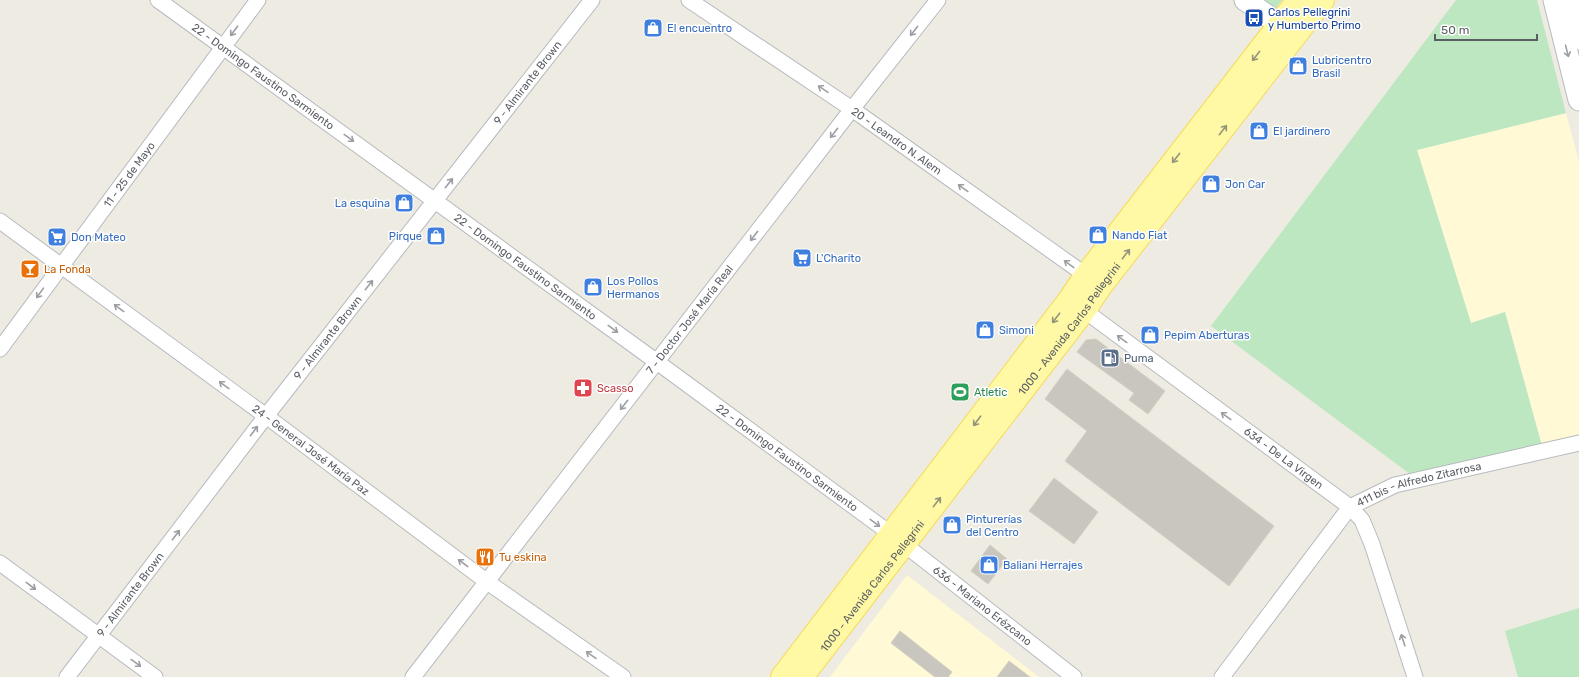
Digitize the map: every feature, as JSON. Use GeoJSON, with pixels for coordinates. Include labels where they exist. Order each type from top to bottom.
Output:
{"type":"FeatureCollection","features":[{"type":"Feature","properties":{"kind":"main road"},"geometry":{"type":"LineString","coordinates":[[1245,0],[1288,30]]}},
{"type":"Feature","properties":{"kind":"main road"},"geometry":{"type":"LineString","coordinates":[[1554,0],[1579,100]]}},
{"type":"Feature","properties":{"kind":"main road"},"geometry":{"type":"LineString","coordinates":[[1569,0],[1579,39]]}},
{"type":"Feature","properties":{"kind":"main road","name":"1000 - Avenida Carlos Pellegrini"},"geometry":{"type":"LineString","coordinates":[[782,677],[897,540],[1077,305],[1093,281],[1309,3]]}},
{"type":"Feature","properties":{"kind":"main road","name":"1000 - Avenida Carlos Pellegrini"},"geometry":{"type":"LineString","coordinates":[[802,677],[897,540]]}},
{"type":"Feature","properties":{"kind":"street","name":"22 - Domingo Faustino Sarmiento"},"geometry":{"type":"LineString","coordinates":[[158,0],[657,362],[897,540]]}},
{"type":"Feature","properties":{"kind":"street","name":"11 - 25 de Mayo"},"geometry":{"type":"LineString","coordinates":[[0,349],[222,46],[258,0]]}},
{"type":"Feature","properties":{"kind":"street","name":"9 - Almirante Brown"},"geometry":{"type":"LineString","coordinates":[[67,677],[266,416],[592,0]]}},
{"type":"Feature","properties":{"kind":"street","name":"20 - Leandro N. Alem"},"geometry":{"type":"LineString","coordinates":[[689,0],[852,109],[1093,281]]}},
{"type":"Feature","properties":{"kind":"street","name":"7 - Doctor José María Real"},"geometry":{"type":"LineString","coordinates":[[413,677],[938,0]]}},
{"type":"Feature","properties":{"kind":"street","name":"24 - General José María Paz"},"geometry":{"type":"LineString","coordinates":[[0,221],[266,416],[486,581],[623,677]]}},
{"type":"Feature","properties":{"kind":"street","name":"634 - De La Virgen"},"geometry":{"type":"LineString","coordinates":[[1077,305],[1350,507],[1362,520],[1372,544],[1415,677]]}},
{"type":"Feature","properties":{"kind":"street","name":"411 bis - Alfredo Zitarrosa"},"geometry":{"type":"LineString","coordinates":[[1222,677],[1350,507],[1395,485],[1579,443]]}},
{"type":"Feature","properties":{"kind":"street","name":"636 - Mariano Erézcano"},"geometry":{"type":"LineString","coordinates":[[897,540],[1074,677]]}},
{"type":"Feature","properties":{"kind":"street"},"geometry":{"type":"LineString","coordinates":[[0,562],[99,637],[155,677]]}},
{"type":"Feature","properties":{"kind":"shaded area"},"geometry":{"type":"Polygon","coordinates":[[[1566,113],[1579,162],[1579,437],[1542,446],[1505,312],[1471,323],[1417,150],[1566,113]]]}},
{"type":"Feature","properties":{"kind":"shaded area"},"geometry":{"type":"Polygon","coordinates":[[[907,575],[1039,677],[830,677],[907,575]]]}},
{"type":"Feature","properties":{"kind":"green space"},"geometry":{"type":"Polygon","coordinates":[[[1256,0],[1282,0],[1277,7],[1272,8],[1256,0]]]}},
{"type":"Feature","properties":{"kind":"green space"},"geometry":{"type":"Polygon","coordinates":[[[1456,0],[1537,0],[1566,113],[1417,150],[1471,323],[1505,312],[1542,446],[1414,477],[1211,326],[1456,0]]]}},
{"type":"Feature","properties":{"kind":"green space"},"geometry":{"type":"Polygon","coordinates":[[[1579,608],[1579,677],[1518,677],[1505,631],[1579,608]]]}},
{"type":"Feature","properties":{"kind":"building"},"geometry":{"type":"Polygon","coordinates":[[[1096,339],[1165,391],[1148,414],[1129,400],[1134,393],[1077,352],[1086,340],[1096,339]]]}},
{"type":"Feature","properties":{"kind":"building"},"geometry":{"type":"Polygon","coordinates":[[[1067,369],[1274,526],[1229,586],[1065,461],[1087,431],[1045,399],[1067,369]]]}},
{"type":"Feature","properties":{"kind":"building"},"geometry":{"type":"Polygon","coordinates":[[[1054,478],[1098,512],[1074,544],[1029,511],[1054,478]]]}},
{"type":"Feature","properties":{"kind":"building","name":"Baliani Herrajes"},"geometry":{"type":"Polygon","coordinates":[[[990,545],[1007,559],[988,584],[971,571],[990,545]]]}},
{"type":"Feature","properties":{"kind":"building"},"geometry":{"type":"Polygon","coordinates":[[[900,631],[952,672],[948,677],[935,677],[891,643],[900,631]]]}},
{"type":"Feature","properties":{"kind":"building"},"geometry":{"type":"Polygon","coordinates":[[[1009,661],[1030,677],[997,677],[1009,661]]]}},
{"type":"Feature","properties":{"kind":"place","name":"Carlos Pellegrini y Humberto Primo"},"geometry":{"type":"Point","coordinates":[1254,18]}},
{"type":"Feature","properties":{"kind":"place","name":"El encuentro"},"geometry":{"type":"Point","coordinates":[653,28]}},
{"type":"Feature","properties":{"kind":"place","name":"Lubricentro Brasil"},"geometry":{"type":"Point","coordinates":[1298,66]}},
{"type":"Feature","properties":{"kind":"place","name":"El jardinero"},"geometry":{"type":"Point","coordinates":[1259,131]}},
{"type":"Feature","properties":{"kind":"place","name":"Jon Car"},"geometry":{"type":"Point","coordinates":[1211,184]}},
{"type":"Feature","properties":{"kind":"place","name":"La esquina"},"geometry":{"type":"Point","coordinates":[404,203]}},
{"type":"Feature","properties":{"kind":"place","name":"Nando Fiat"},"geometry":{"type":"Point","coordinates":[1098,235]}},
{"type":"Feature","properties":{"kind":"place","name":"Pirque"},"geometry":{"type":"Point","coordinates":[436,236]}},
{"type":"Feature","properties":{"kind":"place","name":"Don Mateo"},"geometry":{"type":"Point","coordinates":[57,237]}},
{"type":"Feature","properties":{"kind":"place","name":"L'Charito"},"geometry":{"type":"Point","coordinates":[802,258]}},
{"type":"Feature","properties":{"kind":"place","name":"La Fonda"},"geometry":{"type":"Point","coordinates":[30,269]}},
{"type":"Feature","properties":{"kind":"place","name":"Los Pollos Hermanos"},"geometry":{"type":"Point","coordinates":[593,287]}},
{"type":"Feature","properties":{"kind":"place","name":"Simoni"},"geometry":{"type":"Point","coordinates":[985,330]}},
{"type":"Feature","properties":{"kind":"place","name":"Pepim Aberturas"},"geometry":{"type":"Point","coordinates":[1150,335]}},
{"type":"Feature","properties":{"kind":"place","name":"Puma"},"geometry":{"type":"Point","coordinates":[1110,358]}},
{"type":"Feature","properties":{"kind":"place","name":"Scasso"},"geometry":{"type":"Point","coordinates":[583,388]}},
{"type":"Feature","properties":{"kind":"place","name":"Atletic"},"geometry":{"type":"Point","coordinates":[960,392]}},
{"type":"Feature","properties":{"kind":"place","name":"Pinturerías del Centro"},"geometry":{"type":"Point","coordinates":[952,525]}},
{"type":"Feature","properties":{"kind":"place","name":"Tu eskina"},"geometry":{"type":"Point","coordinates":[485,557]}},
{"type":"Feature","properties":{"kind":"place","name":"Baliani Herrajes"},"geometry":{"type":"Point","coordinates":[989,565]}}]}
